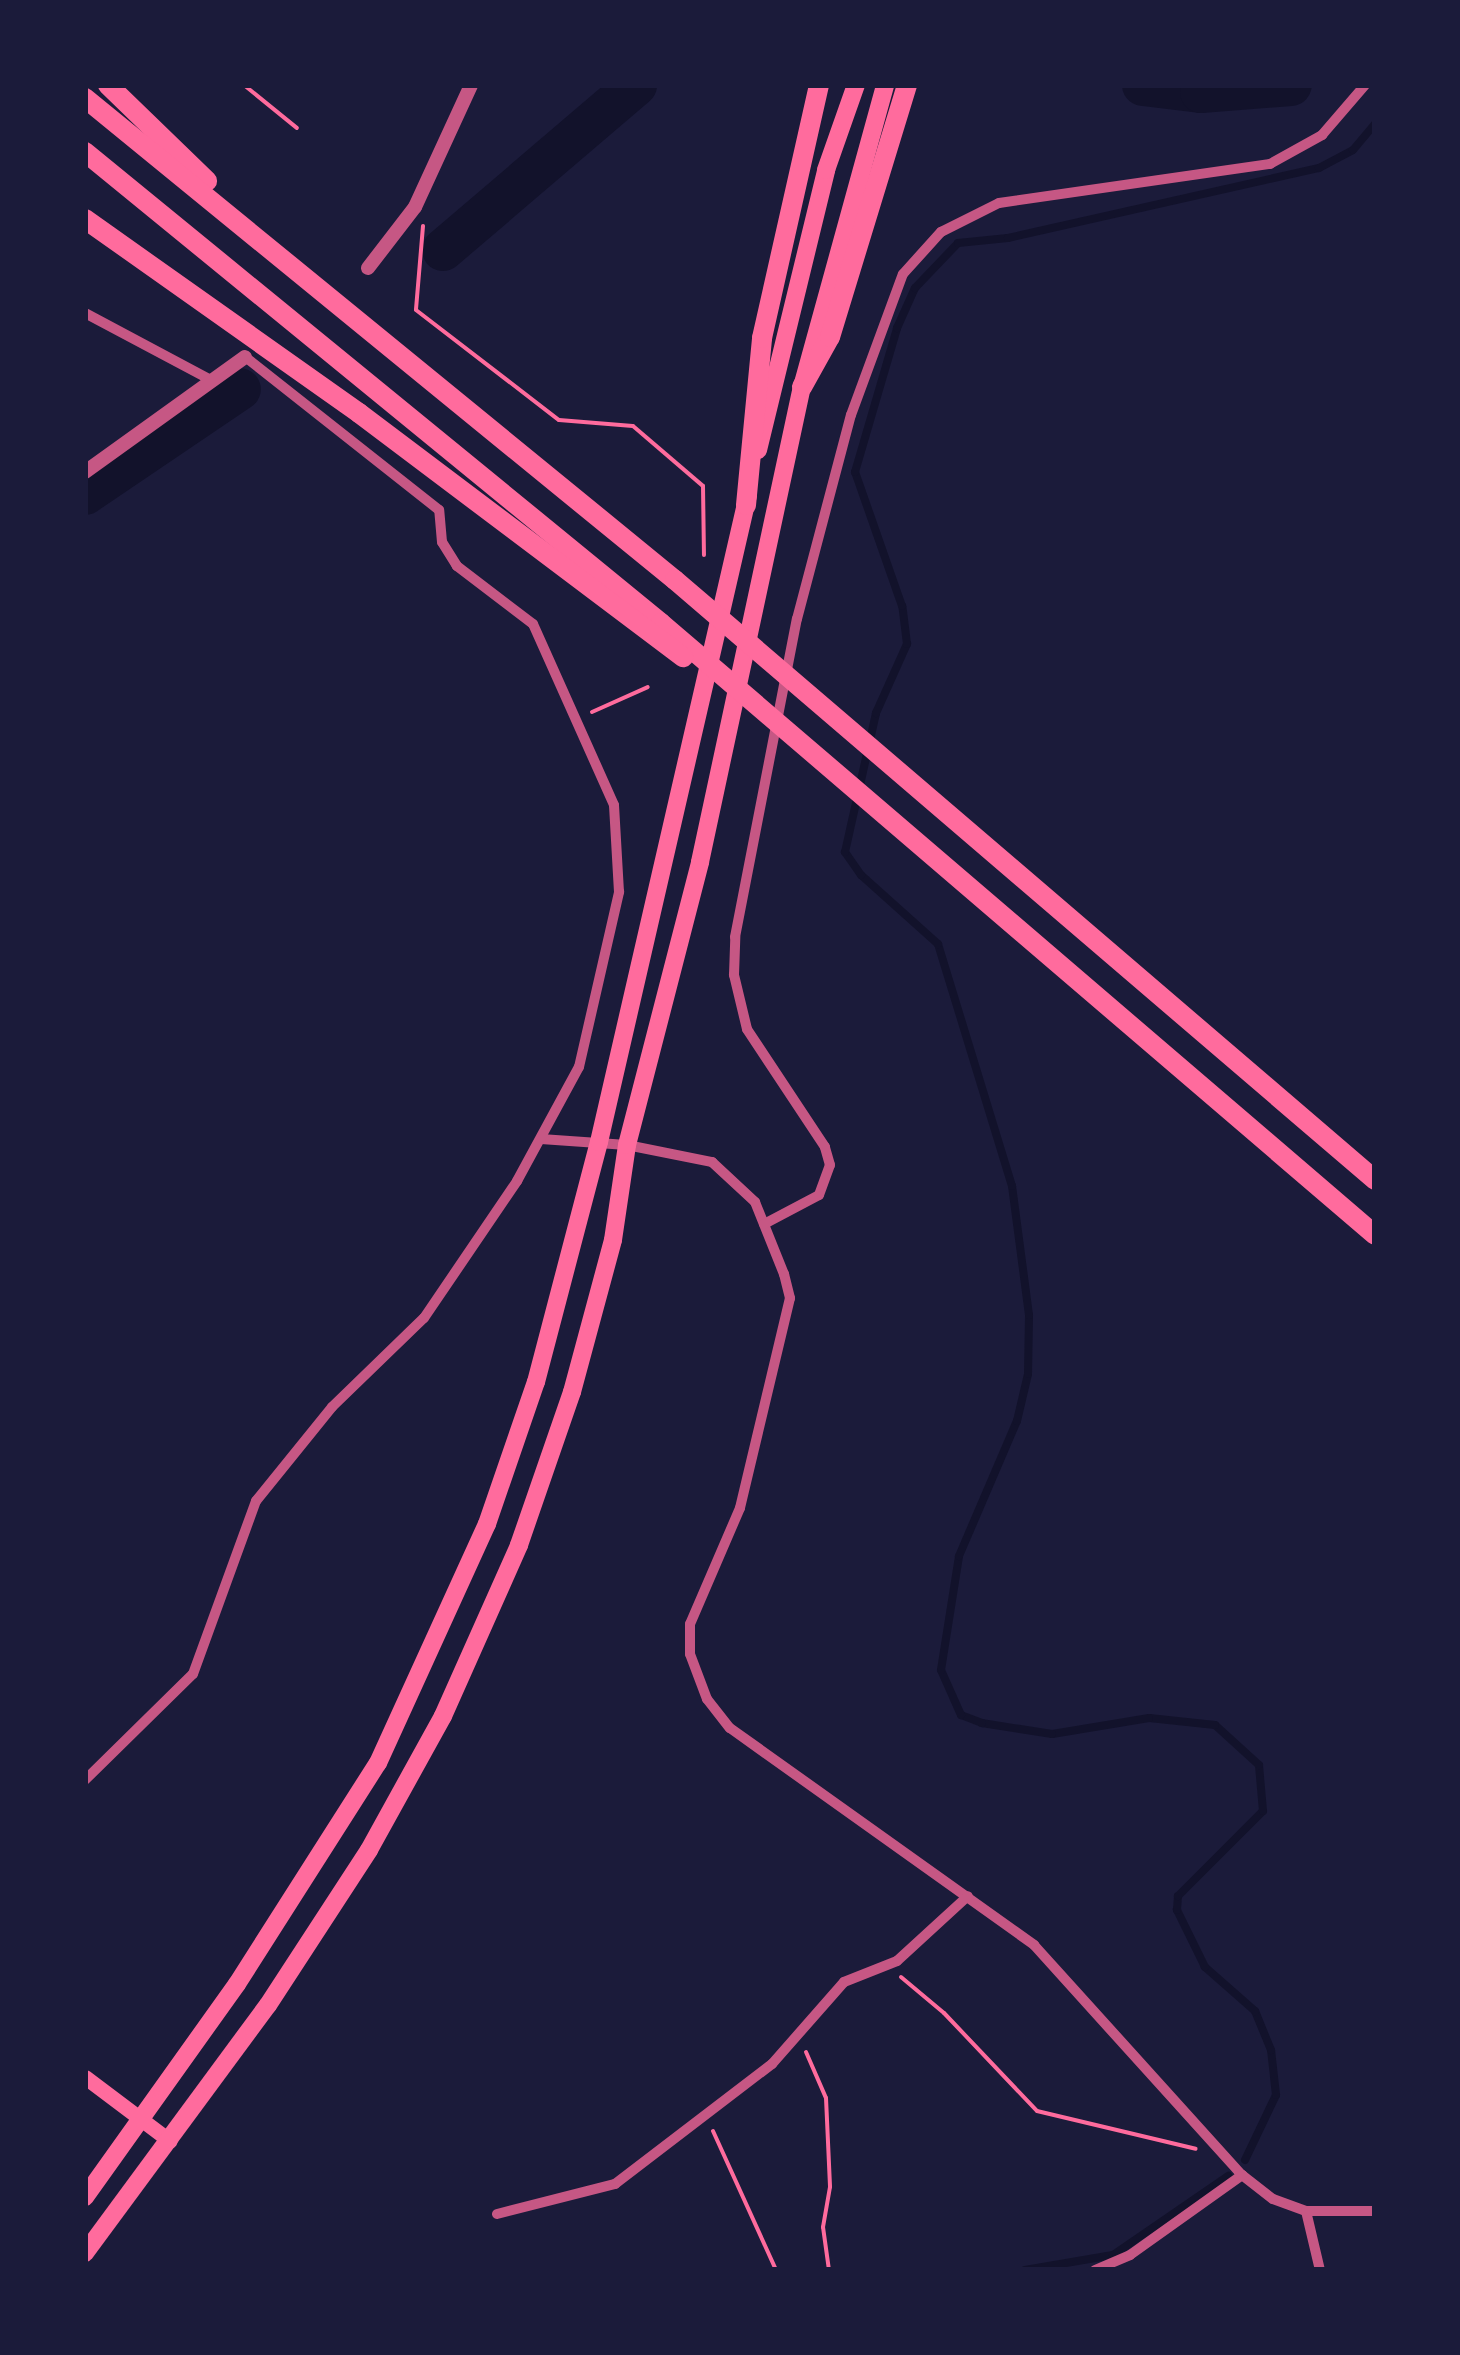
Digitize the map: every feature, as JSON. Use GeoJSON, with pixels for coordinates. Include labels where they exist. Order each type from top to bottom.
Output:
{"type":"FeatureCollection","features":[{"type":"Feature","properties":{"kind":"highway"},"geometry":{"type":"LineString","coordinates":[[108,85],[292,264]]}},
{"type":"Feature","properties":{"kind":"highway"},"geometry":{"type":"LineString","coordinates":[[746,505],[762,338],[819,85]]}},
{"type":"Feature","properties":{"kind":"highway"},"geometry":{"type":"LineString","coordinates":[[802,387],[830,337],[907,85]]}},
{"type":"Feature","properties":{"kind":"highway"},"geometry":{"type":"LineString","coordinates":[[85,98],[675,580],[906,774],[1375,1180]]}},
{"type":"Feature","properties":{"kind":"highway"},"geometry":{"type":"LineString","coordinates":[[85,152],[656,630],[880,808],[1375,1234]]}},
{"type":"Feature","properties":{"kind":"highway"},"geometry":{"type":"LineString","coordinates":[[85,219],[656,630]]}},
{"type":"Feature","properties":{"kind":"main road"},"geometry":{"type":"LineString","coordinates":[[85,2198],[317,1864],[378,1763],[443,1629],[536,1382],[599,1142],[826,170],[856,85]]}},
{"type":"Feature","properties":{"kind":"main road"},"geometry":{"type":"LineString","coordinates":[[85,2254],[170,2141],[369,1850],[442,1716],[519,1545],[572,1392],[613,1240],[627,1145],[700,862],[802,387],[885,85]]}},
{"type":"Feature","properties":{"kind":"main road"},"geometry":{"type":"LineString","coordinates":[[85,2077],[170,2141]]}},
{"type":"Feature","properties":{"kind":"street"},"geometry":{"type":"LineString","coordinates":[[368,268],[427,185],[471,85]]}},
{"type":"Feature","properties":{"kind":"street"},"geometry":{"type":"LineString","coordinates":[[764,1224],[819,1195],[830,1165],[826,1147],[746,1030],[734,975],[734,936],[797,619],[851,415],[897,284],[919,252],[973,212],[1054,194],[1270,164],[1322,135],[1365,85]]}},
{"type":"Feature","properties":{"kind":"street"},"geometry":{"type":"LineString","coordinates":[[85,313],[213,381]]}},
{"type":"Feature","properties":{"kind":"street"},"geometry":{"type":"LineString","coordinates":[[85,472],[245,357],[439,510],[442,542],[457,566],[533,624],[579,718],[614,805],[620,892],[579,1066],[541,1139],[424,1318],[332,1406],[256,1502],[193,1674],[85,1780]]}},
{"type":"Feature","properties":{"kind":"street"},"geometry":{"type":"LineString","coordinates":[[541,1139],[627,1145],[712,1162],[742,1186],[764,1224],[790,1298],[740,1508],[690,1624],[696,1676],[730,1728],[968,1896],[1068,1976],[1215,2149],[1273,2199],[1306,2212],[1375,2211]]}},
{"type":"Feature","properties":{"kind":"street"},"geometry":{"type":"LineString","coordinates":[[498,2214],[615,2184],[704,2119],[793,2044],[844,1982],[870,1967],[888,1967],[968,1896]]}},
{"type":"Feature","properties":{"kind":"street"},"geometry":{"type":"LineString","coordinates":[[1095,2270],[1130,2255],[1242,2175]]}},
{"type":"Feature","properties":{"kind":"street"},"geometry":{"type":"LineString","coordinates":[[1306,2212],[1320,2270]]}},
{"type":"Feature","properties":{"kind":"path"},"geometry":{"type":"LineString","coordinates":[[244,85],[297,128]]}},
{"type":"Feature","properties":{"kind":"path"},"geometry":{"type":"LineString","coordinates":[[427,185],[416,310],[558,420],[633,426],[703,486],[704,556]]}},
{"type":"Feature","properties":{"kind":"path"},"geometry":{"type":"LineString","coordinates":[[579,718],[648,687]]}},
{"type":"Feature","properties":{"kind":"path"},"geometry":{"type":"LineString","coordinates":[[888,1967],[944,2013],[1037,2111],[1206,2152],[1215,2149]]}},
{"type":"Feature","properties":{"kind":"path"},"geometry":{"type":"LineString","coordinates":[[793,2044],[817,2069],[826,2098],[830,2187],[822,2227],[829,2270]]}},
{"type":"Feature","properties":{"kind":"path"},"geometry":{"type":"LineString","coordinates":[[704,2119],[740,2177],[776,2270]]}},
{"type":"Feature","properties":{"kind":"waterway"},"geometry":{"type":"LineString","coordinates":[[443,250],[636,85]]}},
{"type":"Feature","properties":{"kind":"waterway"},"geometry":{"type":"LineString","coordinates":[[1143,85],[1201,92],[1291,85]]}},
{"type":"Feature","properties":{"kind":"waterway"},"geometry":{"type":"LineString","coordinates":[[1245,2160],[1276,2095],[1271,2050],[1255,2011],[1205,1967],[1177,1910],[1178,1896],[1263,1811],[1259,1765],[1215,1725],[1149,1718],[1052,1734],[982,1723],[961,1715],[941,1670],[959,1556],[1017,1421],[1028,1374],[1029,1315],[1012,1186],[938,944],[861,875],[845,852],[876,713],[907,644],[902,606],[855,472],[897,328],[915,288],[958,243],[1008,238],[1319,168],[1353,150],[1375,124]]}},
{"type":"Feature","properties":{"kind":"waterway"},"geometry":{"type":"LineString","coordinates":[[85,494],[240,389]]}},
{"type":"Feature","properties":{"kind":"waterway"},"geometry":{"type":"LineString","coordinates":[[1025,2270],[1113,2255],[1228,2176]]}}]}
